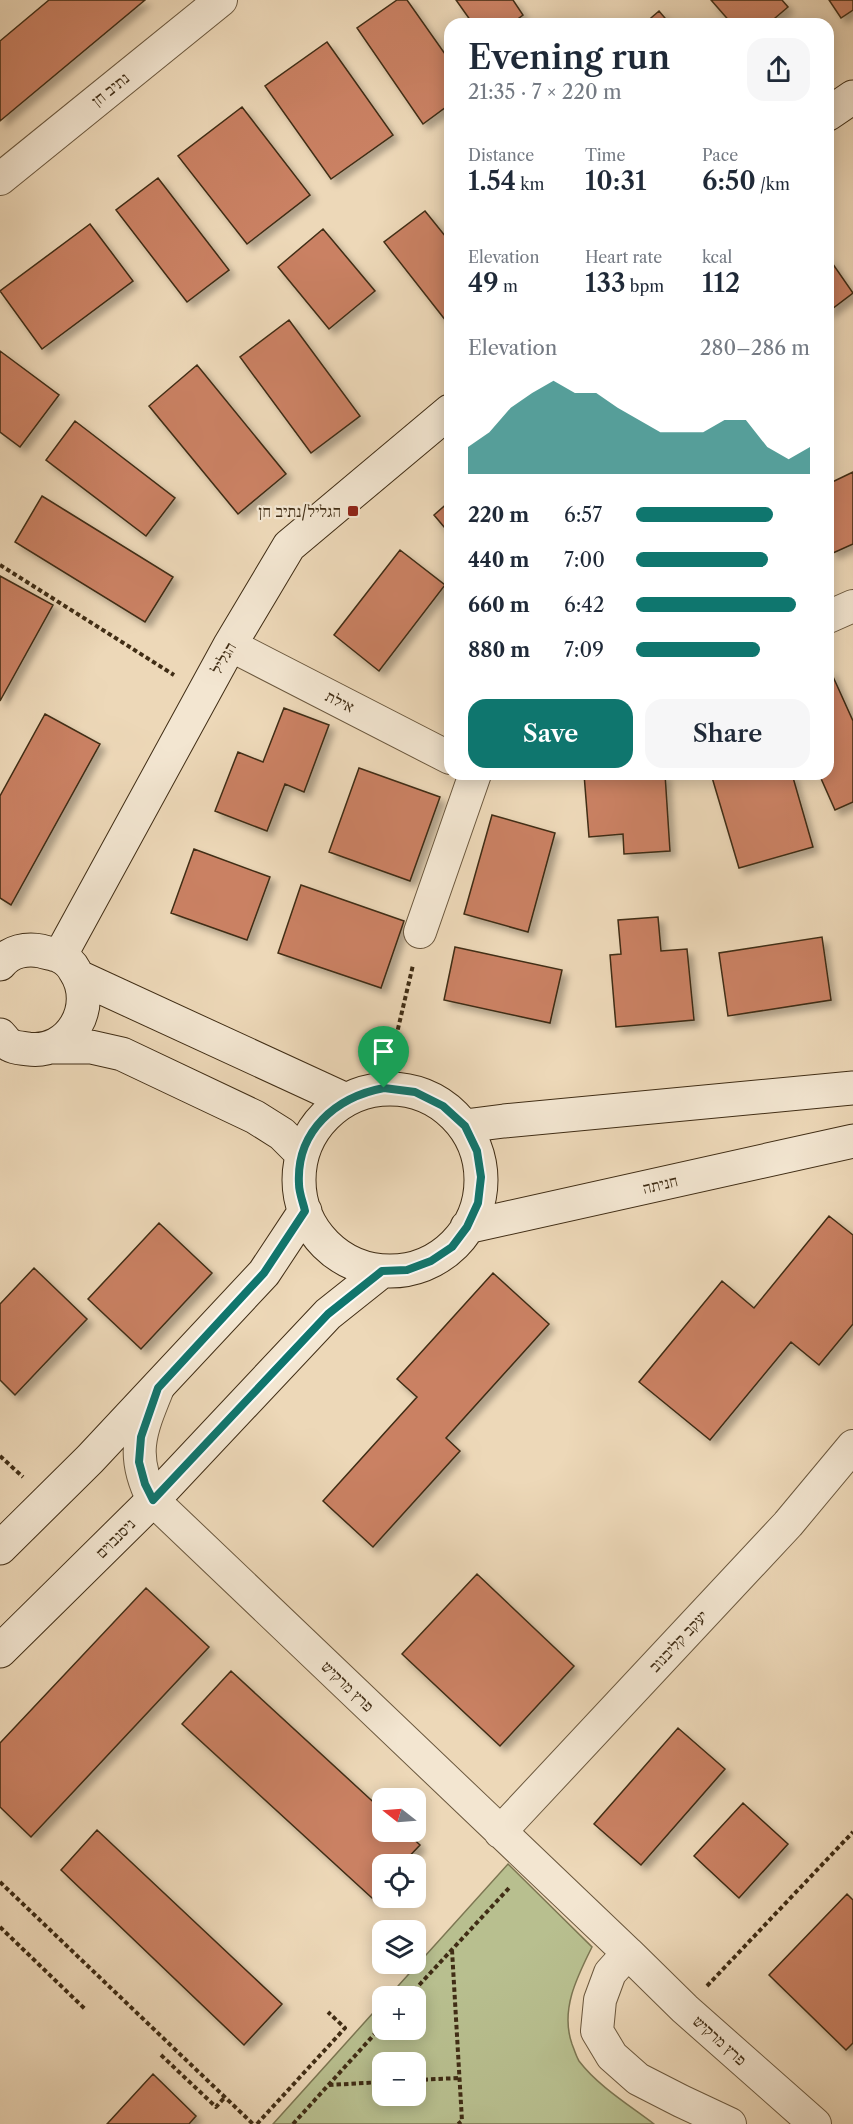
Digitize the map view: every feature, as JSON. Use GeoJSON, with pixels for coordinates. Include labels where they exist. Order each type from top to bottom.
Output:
{"type":"FeatureCollection","features":[{"type":"Feature","properties":{"kind":"street","name":"נתיב חן"},"geometry":{"type":"LineString","coordinates":[[0,179],[221,0]]}},
{"type":"Feature","properties":{"kind":"street"},"geometry":{"type":"LineString","coordinates":[[834,110],[853,97]]}},
{"type":"Feature","properties":{"kind":"street","name":"הגליל"},"geometry":{"type":"LineString","coordinates":[[69,967],[202,694],[289,546],[444,416]]}},
{"type":"Feature","properties":{"kind":"street"},"geometry":{"type":"LineString","coordinates":[[834,614],[853,606]]}},
{"type":"Feature","properties":{"kind":"street","name":"אילת"},"geometry":{"type":"LineString","coordinates":[[230,645],[444,755]]}},
{"type":"Feature","properties":{"kind":"street"},"geometry":{"type":"LineString","coordinates":[[420,932],[473,780]]}},
{"type":"Feature","properties":{"kind":"street"},"geometry":{"type":"LineString","coordinates":[[0,964],[16,952],[31,949],[346,1100]]}},
{"type":"Feature","properties":{"kind":"street"},"geometry":{"type":"LineString","coordinates":[[51,1047],[66,1038],[77,1026],[83,1010],[84,993],[69,967]]}},
{"type":"Feature","properties":{"kind":"street"},"geometry":{"type":"LineString","coordinates":[[3,1048],[35,1050],[51,1047],[91,1047],[122,1054],[255,1117],[282,1134],[303,1154]]}},
{"type":"Feature","properties":{"kind":"street"},"geometry":{"type":"LineString","coordinates":[[384,1088],[415,1092],[443,1106],[465,1126],[477,1151],[481,1177],[478,1203],[467,1227],[452,1247],[431,1261],[407,1270],[382,1271],[357,1265],[334,1252],[317,1234],[305,1211],[299,1183],[303,1154],[312,1133],[327,1114],[346,1100],[364,1092],[384,1088]]}},
{"type":"Feature","properties":{"kind":"street"},"geometry":{"type":"LineString","coordinates":[[465,1126],[504,1120],[853,1088]]}},
{"type":"Feature","properties":{"kind":"street","name":"חניתה"},"geometry":{"type":"LineString","coordinates":[[467,1227],[853,1141]]}},
{"type":"Feature","properties":{"kind":"street"},"geometry":{"type":"LineString","coordinates":[[0,1548],[90,1459],[264,1273],[305,1211]]}},
{"type":"Feature","properties":{"kind":"street","name":"ניסנבוים"},"geometry":{"type":"LineString","coordinates":[[0,1651],[153,1500],[328,1314],[382,1271]]}},
{"type":"Feature","properties":{"kind":"street","name":"פרץ מרקיש"},"geometry":{"type":"LineString","coordinates":[[158,1388],[141,1437],[139,1462],[145,1484],[153,1500],[686,2009],[815,2124]]}},
{"type":"Feature","properties":{"kind":"street","name":"יעקב קליבנוב"},"geometry":{"type":"LineString","coordinates":[[500,1832],[788,1524],[853,1446]]}},
{"type":"Feature","properties":{"kind":"street"},"geometry":{"type":"LineString","coordinates":[[628,1953],[610,1973],[600,2001],[597,2031],[612,2056],[638,2079],[730,2124]]}},
{"type":"Feature","properties":{"kind":"path"},"geometry":{"type":"LineString","coordinates":[[0,565],[202,694]]}},
{"type":"Feature","properties":{"kind":"path"},"geometry":{"type":"LineString","coordinates":[[384,1088],[420,932]]}},
{"type":"Feature","properties":{"kind":"path"},"geometry":{"type":"LineString","coordinates":[[686,2009],[853,1832]]}},
{"type":"Feature","properties":{"kind":"path"},"geometry":{"type":"LineString","coordinates":[[418,1986],[533,1862]]}},
{"type":"Feature","properties":{"kind":"path"},"geometry":{"type":"LineString","coordinates":[[0,1882],[255,2124],[345,2028],[328,2012]]}},
{"type":"Feature","properties":{"kind":"path"},"geometry":{"type":"LineString","coordinates":[[0,1928],[86,2010]]}},
{"type":"Feature","properties":{"kind":"path"},"geometry":{"type":"LineString","coordinates":[[452,1950],[462,2121],[458,2124]]}},
{"type":"Feature","properties":{"kind":"path"},"geometry":{"type":"LineString","coordinates":[[293,2124],[372,2037]]}},
{"type":"Feature","properties":{"kind":"path"},"geometry":{"type":"LineString","coordinates":[[161,2055],[216,2107],[225,2097]]}},
{"type":"Feature","properties":{"kind":"path"},"geometry":{"type":"LineString","coordinates":[[426,2080],[459,2078]]}},
{"type":"Feature","properties":{"kind":"path"},"geometry":{"type":"LineString","coordinates":[[328,2085],[372,2083]]}},
{"type":"Feature","properties":{"kind":"green space"},"geometry":{"type":"Polygon","coordinates":[[[508,1864],[592,1947],[576,1982],[569,2006],[569,2031],[579,2061],[604,2087],[654,2124],[273,2124],[372,2014],[372,2040],[426,2040],[426,1986],[398,1986],[409,1974],[426,1974],[426,1955],[508,1864]]]}},
{"type":"Feature","properties":{"kind":"building"},"geometry":{"type":"Polygon","coordinates":[[[49,0],[145,0],[0,121],[0,41],[49,0]]]}},
{"type":"Feature","properties":{"kind":"building"},"geometry":{"type":"Polygon","coordinates":[[[397,0],[407,0],[444,52],[444,108],[423,124],[357,28],[397,0]]]}},
{"type":"Feature","properties":{"kind":"building"},"geometry":{"type":"Polygon","coordinates":[[[456,0],[513,0],[523,15],[519,18],[469,18],[456,0]]]}},
{"type":"Feature","properties":{"kind":"building"},"geometry":{"type":"Polygon","coordinates":[[[711,0],[782,0],[788,7],[775,18],[727,18],[711,0]]]}},
{"type":"Feature","properties":{"kind":"building"},"geometry":{"type":"Polygon","coordinates":[[[829,0],[853,0],[853,10],[841,18],[829,0]]]}},
{"type":"Feature","properties":{"kind":"building"},"geometry":{"type":"Polygon","coordinates":[[[659,11],[665,18],[651,18],[659,11]]]}},
{"type":"Feature","properties":{"kind":"building"},"geometry":{"type":"Polygon","coordinates":[[[327,42],[393,135],[331,179],[265,86],[327,42]]]}},
{"type":"Feature","properties":{"kind":"building"},"geometry":{"type":"Polygon","coordinates":[[[242,107],[310,195],[247,244],[178,156],[242,107]]]}},
{"type":"Feature","properties":{"kind":"building"},"geometry":{"type":"Polygon","coordinates":[[[158,178],[229,270],[187,302],[116,210],[158,178]]]}},
{"type":"Feature","properties":{"kind":"building"},"geometry":{"type":"Polygon","coordinates":[[[425,211],[444,235],[444,318],[384,242],[425,211]]]}},
{"type":"Feature","properties":{"kind":"building"},"geometry":{"type":"Polygon","coordinates":[[[90,224],[133,281],[42,349],[0,291],[90,224]]]}},
{"type":"Feature","properties":{"kind":"building"},"geometry":{"type":"Polygon","coordinates":[[[323,229],[375,291],[329,329],[278,267],[323,229]]]}},
{"type":"Feature","properties":{"kind":"building"},"geometry":{"type":"Polygon","coordinates":[[[834,266],[853,293],[834,307],[834,266]]]}},
{"type":"Feature","properties":{"kind":"building"},"geometry":{"type":"Polygon","coordinates":[[[289,320],[360,416],[311,453],[240,357],[289,320]]]}},
{"type":"Feature","properties":{"kind":"building"},"geometry":{"type":"Polygon","coordinates":[[[0,351],[59,395],[20,447],[0,432],[0,351]]]}},
{"type":"Feature","properties":{"kind":"building"},"geometry":{"type":"Polygon","coordinates":[[[197,365],[286,474],[238,514],[149,406],[197,365]]]}},
{"type":"Feature","properties":{"kind":"building"},"geometry":{"type":"Polygon","coordinates":[[[75,421],[175,498],[146,536],[46,460],[75,421]]]}},
{"type":"Feature","properties":{"kind":"building"},"geometry":{"type":"Polygon","coordinates":[[[853,472],[853,544],[834,553],[834,481],[853,472]]]}},
{"type":"Feature","properties":{"kind":"building"},"geometry":{"type":"Polygon","coordinates":[[[42,496],[173,577],[145,622],[15,542],[42,496]]]}},
{"type":"Feature","properties":{"kind":"building"},"geometry":{"type":"Polygon","coordinates":[[[444,506],[444,527],[434,515],[444,506]]]}},
{"type":"Feature","properties":{"kind":"building"},"geometry":{"type":"Polygon","coordinates":[[[400,550],[444,584],[379,671],[334,635],[400,550]]]}},
{"type":"Feature","properties":{"kind":"building"},"geometry":{"type":"Polygon","coordinates":[[[0,576],[53,605],[0,701],[0,576]]]}},
{"type":"Feature","properties":{"kind":"building"},"geometry":{"type":"Polygon","coordinates":[[[834,679],[853,721],[853,802],[835,810],[822,780],[834,780],[834,679]]]}},
{"type":"Feature","properties":{"kind":"building"},"geometry":{"type":"Polygon","coordinates":[[[284,708],[329,725],[304,792],[285,784],[267,831],[215,811],[238,752],[263,762],[284,708]]]}},
{"type":"Feature","properties":{"kind":"building"},"geometry":{"type":"Polygon","coordinates":[[[45,714],[100,744],[11,905],[0,898],[0,796],[45,714]]]}},
{"type":"Feature","properties":{"kind":"building"},"geometry":{"type":"Polygon","coordinates":[[[359,768],[440,797],[410,881],[329,852],[359,768]]]}},
{"type":"Feature","properties":{"kind":"building"},"geometry":{"type":"Polygon","coordinates":[[[584,780],[665,780],[670,851],[624,854],[623,834],[589,837],[584,780]]]}},
{"type":"Feature","properties":{"kind":"building"},"geometry":{"type":"Polygon","coordinates":[[[713,780],[794,780],[813,847],[739,868],[713,780]]]}},
{"type":"Feature","properties":{"kind":"building"},"geometry":{"type":"Polygon","coordinates":[[[492,815],[555,833],[528,932],[464,914],[492,815]]]}},
{"type":"Feature","properties":{"kind":"building"},"geometry":{"type":"Polygon","coordinates":[[[194,849],[270,877],[247,940],[171,913],[194,849]]]}},
{"type":"Feature","properties":{"kind":"building"},"geometry":{"type":"Polygon","coordinates":[[[301,885],[404,921],[381,988],[278,953],[301,885]]]}},
{"type":"Feature","properties":{"kind":"building"},"geometry":{"type":"Polygon","coordinates":[[[658,917],[661,951],[687,949],[694,1020],[616,1027],[610,955],[621,954],[618,920],[658,917]]]}},
{"type":"Feature","properties":{"kind":"building"},"geometry":{"type":"Polygon","coordinates":[[[822,937],[831,1000],[728,1016],[719,953],[822,937]]]}},
{"type":"Feature","properties":{"kind":"building"},"geometry":{"type":"Polygon","coordinates":[[[455,947],[562,970],[550,1023],[444,1000],[455,947]]]}},
{"type":"Feature","properties":{"kind":"building"},"geometry":{"type":"Polygon","coordinates":[[[829,1216],[853,1235],[853,1324],[819,1365],[791,1342],[710,1440],[639,1382],[722,1281],[754,1308],[829,1216]]]}},
{"type":"Feature","properties":{"kind":"building"},"geometry":{"type":"Polygon","coordinates":[[[159,1223],[212,1273],[141,1349],[88,1299],[159,1223]]]}},
{"type":"Feature","properties":{"kind":"building"},"geometry":{"type":"Polygon","coordinates":[[[34,1268],[87,1319],[15,1395],[0,1380],[0,1304],[34,1268]]]}},
{"type":"Feature","properties":{"kind":"building"},"geometry":{"type":"Polygon","coordinates":[[[493,1273],[549,1324],[446,1438],[460,1451],[373,1547],[323,1501],[417,1397],[397,1379],[493,1273]]]}},
{"type":"Feature","properties":{"kind":"building"},"geometry":{"type":"Polygon","coordinates":[[[477,1574],[574,1666],[500,1746],[402,1654],[477,1574]]]}},
{"type":"Feature","properties":{"kind":"building"},"geometry":{"type":"Polygon","coordinates":[[[146,1588],[209,1647],[31,1837],[0,1807],[0,1743],[146,1588]]]}},
{"type":"Feature","properties":{"kind":"building"},"geometry":{"type":"Polygon","coordinates":[[[231,1671],[372,1801],[372,1842],[417,1842],[420,1845],[411,1854],[372,1854],[372,1898],[182,1724],[231,1671]]]}},
{"type":"Feature","properties":{"kind":"building"},"geometry":{"type":"Polygon","coordinates":[[[678,1728],[725,1769],[641,1865],[594,1824],[678,1728]]]}},
{"type":"Feature","properties":{"kind":"building"},"geometry":{"type":"Polygon","coordinates":[[[743,1803],[788,1844],[739,1898],[694,1856],[743,1803]]]}},
{"type":"Feature","properties":{"kind":"building"},"geometry":{"type":"Polygon","coordinates":[[[97,1830],[282,2004],[244,2045],[61,1870],[97,1830]]]}},
{"type":"Feature","properties":{"kind":"building"},"geometry":{"type":"Polygon","coordinates":[[[847,1894],[853,1900],[853,2043],[846,2050],[769,1975],[847,1894]]]}},
{"type":"Feature","properties":{"kind":"building"},"geometry":{"type":"Polygon","coordinates":[[[153,2074],[196,2116],[189,2124],[107,2124],[153,2074]]]}},
{"type":"Feature","properties":{"kind":"place","name":"הגליל/נתיב חן"},"geometry":{"type":"Point","coordinates":[353,511]}},
{"type":"Feature","properties":{"kind":"route"},"geometry":{"type":"LineString","coordinates":[[384,1088],[415,1092],[443,1106],[465,1126],[477,1151],[481,1177],[478,1203],[467,1227],[452,1247],[431,1261],[407,1270],[382,1271],[328,1314],[153,1500],[145,1484],[139,1462],[141,1437],[158,1388],[264,1273],[305,1211],[299,1183],[303,1154],[312,1133],[327,1114],[346,1100],[364,1092],[384,1088]]}}]}
